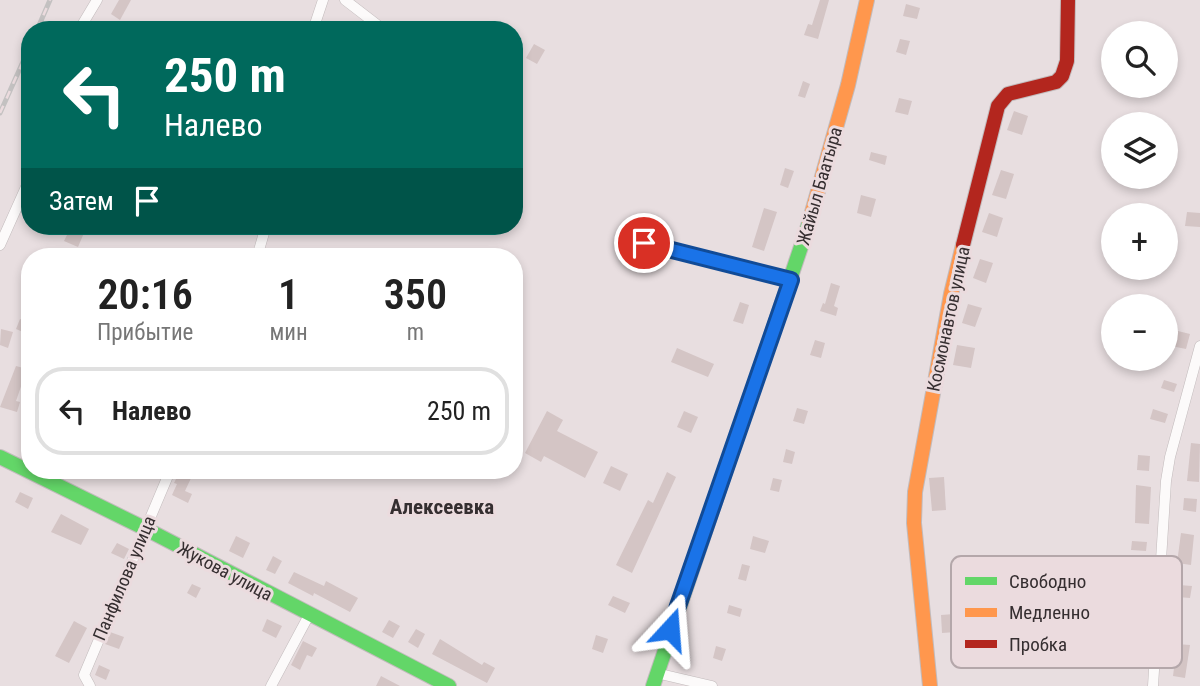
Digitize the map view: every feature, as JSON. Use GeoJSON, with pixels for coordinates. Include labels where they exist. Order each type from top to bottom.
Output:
{"type":"FeatureCollection","features":[{"type":"Feature","properties":{"kind":"main road","name":"Жайыл Баатыра"},"geometry":{"type":"LineString","coordinates":[[654,679],[791,280],[848,85],[867,0]]}},
{"type":"Feature","properties":{"kind":"main road","name":"Космонавтов улица"},"geometry":{"type":"LineString","coordinates":[[930,686],[914,523],[915,492],[951,294],[998,106],[1006,94],[1050,86],[1059,79],[1066,67],[1068,0]]}},
{"type":"Feature","properties":{"kind":"main road","name":"Жукова улица"},"geometry":{"type":"LineString","coordinates":[[0,457],[21,467]]}},
{"type":"Feature","properties":{"kind":"main road","name":"Жукова улица"},"geometry":{"type":"LineString","coordinates":[[45,479],[449,686]]}},
{"type":"Feature","properties":{"kind":"street"},"geometry":{"type":"LineString","coordinates":[[84,21],[97,0]]}},
{"type":"Feature","properties":{"kind":"street"},"geometry":{"type":"LineString","coordinates":[[316,21],[323,0]]}},
{"type":"Feature","properties":{"kind":"street"},"geometry":{"type":"LineString","coordinates":[[345,0],[372,21]]}},
{"type":"Feature","properties":{"kind":"street"},"geometry":{"type":"LineString","coordinates":[[0,245],[21,198]]}},
{"type":"Feature","properties":{"kind":"street"},"geometry":{"type":"LineString","coordinates":[[1161,556],[1170,457],[1200,346]]}},
{"type":"Feature","properties":{"kind":"street","name":"Панфилова улица"},"geometry":{"type":"LineString","coordinates":[[90,686],[84,675],[166,479]]}},
{"type":"Feature","properties":{"kind":"street"},"geometry":{"type":"LineString","coordinates":[[271,686],[309,615]]}},
{"type":"Feature","properties":{"kind":"street"},"geometry":{"type":"LineString","coordinates":[[1153,686],[1154,668]]}},
{"type":"Feature","properties":{"kind":"street"},"geometry":{"type":"LineString","coordinates":[[654,679],[712,686]]}},
{"type":"Feature","properties":{"kind":"lane"},"geometry":{"type":"LineString","coordinates":[[644,243],[791,280]]}},
{"type":"Feature","properties":{"kind":"building"},"geometry":{"type":"Polygon","coordinates":[[[119,0],[131,0],[120,20],[111,14],[119,0]]]}},
{"type":"Feature","properties":{"kind":"building"},"geometry":{"type":"Polygon","coordinates":[[[820,0],[829,0],[818,39],[804,35],[808,24],[812,25],[820,0]]]}},
{"type":"Feature","properties":{"kind":"building"},"geometry":{"type":"Polygon","coordinates":[[[906,4],[920,8],[917,19],[903,16],[906,4]]]}},
{"type":"Feature","properties":{"kind":"building"},"geometry":{"type":"Polygon","coordinates":[[[900,39],[910,41],[906,55],[896,52],[900,39]]]}},
{"type":"Feature","properties":{"kind":"building"},"geometry":{"type":"Polygon","coordinates":[[[534,44],[545,50],[537,64],[526,58],[534,44]]]}},
{"type":"Feature","properties":{"kind":"building"},"geometry":{"type":"Polygon","coordinates":[[[803,81],[810,84],[805,98],[798,96],[803,81]]]}},
{"type":"Feature","properties":{"kind":"building"},"geometry":{"type":"Polygon","coordinates":[[[899,98],[912,101],[908,115],[895,112],[899,98]]]}},
{"type":"Feature","properties":{"kind":"building"},"geometry":{"type":"Polygon","coordinates":[[[1014,111],[1028,116],[1022,135],[1007,130],[1014,111]]]}},
{"type":"Feature","properties":{"kind":"building"},"geometry":{"type":"Polygon","coordinates":[[[871,152],[887,156],[885,165],[869,160],[871,152]]]}},
{"type":"Feature","properties":{"kind":"building"},"geometry":{"type":"Polygon","coordinates":[[[785,168],[794,171],[788,188],[780,185],[785,168]]]}},
{"type":"Feature","properties":{"kind":"building"},"geometry":{"type":"Polygon","coordinates":[[[1001,170],[1014,174],[1006,199],[992,195],[1001,170]]]}},
{"type":"Feature","properties":{"kind":"building"},"geometry":{"type":"Polygon","coordinates":[[[861,195],[876,199],[871,217],[857,213],[861,195]]]}},
{"type":"Feature","properties":{"kind":"building"},"geometry":{"type":"Polygon","coordinates":[[[764,208],[777,212],[764,251],[752,247],[764,208]]]}},
{"type":"Feature","properties":{"kind":"building"},"geometry":{"type":"Polygon","coordinates":[[[1187,212],[1200,213],[1200,227],[1185,226],[1187,212]]]}},
{"type":"Feature","properties":{"kind":"building"},"geometry":{"type":"Polygon","coordinates":[[[989,213],[1003,218],[997,237],[982,232],[989,213]]]}},
{"type":"Feature","properties":{"kind":"building"},"geometry":{"type":"Polygon","coordinates":[[[67,235],[83,235],[78,247],[64,241],[67,235]]]}},
{"type":"Feature","properties":{"kind":"building"},"geometry":{"type":"Polygon","coordinates":[[[980,259],[993,263],[986,283],[973,278],[980,259]]]}},
{"type":"Feature","properties":{"kind":"building"},"geometry":{"type":"Polygon","coordinates":[[[831,283],[840,286],[834,306],[838,308],[836,316],[820,311],[831,283]]]}},
{"type":"Feature","properties":{"kind":"building"},"geometry":{"type":"Polygon","coordinates":[[[740,302],[749,305],[743,324],[733,321],[740,302]]]}},
{"type":"Feature","properties":{"kind":"building"},"geometry":{"type":"Polygon","coordinates":[[[968,304],[982,308],[975,327],[962,323],[968,304]]]}},
{"type":"Feature","properties":{"kind":"building"},"geometry":{"type":"Polygon","coordinates":[[[20,319],[21,319],[21,331],[16,329],[20,319]]]}},
{"type":"Feature","properties":{"kind":"building"},"geometry":{"type":"Polygon","coordinates":[[[1,329],[13,332],[8,348],[0,345],[1,329]]]}},
{"type":"Feature","properties":{"kind":"building"},"geometry":{"type":"Polygon","coordinates":[[[1178,331],[1190,334],[1186,349],[1178,347],[1178,331]]]}},
{"type":"Feature","properties":{"kind":"building"},"geometry":{"type":"Polygon","coordinates":[[[815,340],[825,343],[821,358],[810,355],[815,340]]]}},
{"type":"Feature","properties":{"kind":"building"},"geometry":{"type":"Polygon","coordinates":[[[957,345],[975,348],[971,368],[953,365],[957,345]]]}},
{"type":"Feature","properties":{"kind":"building"},"geometry":{"type":"Polygon","coordinates":[[[677,348],[714,364],[708,377],[671,362],[677,348]]]}},
{"type":"Feature","properties":{"kind":"building"},"geometry":{"type":"Polygon","coordinates":[[[16,366],[21,367],[17,412],[0,407],[16,366]]]}},
{"type":"Feature","properties":{"kind":"building"},"geometry":{"type":"Polygon","coordinates":[[[1164,380],[1177,384],[1174,392],[1161,388],[1164,380]]]}},
{"type":"Feature","properties":{"kind":"building"},"geometry":{"type":"Polygon","coordinates":[[[797,408],[808,411],[804,424],[793,421],[797,408]]]}},
{"type":"Feature","properties":{"kind":"building"},"geometry":{"type":"Polygon","coordinates":[[[1153,409],[1168,414],[1165,423],[1150,419],[1153,409]]]}},
{"type":"Feature","properties":{"kind":"building"},"geometry":{"type":"Polygon","coordinates":[[[547,411],[563,420],[557,431],[598,452],[585,478],[544,456],[541,462],[525,453],[547,411]]]}},
{"type":"Feature","properties":{"kind":"building"},"geometry":{"type":"Polygon","coordinates":[[[684,411],[698,417],[691,433],[677,427],[684,411]]]}},
{"type":"Feature","properties":{"kind":"building"},"geometry":{"type":"Polygon","coordinates":[[[1191,443],[1200,444],[1199,482],[1187,481],[1191,443]]]}},
{"type":"Feature","properties":{"kind":"building"},"geometry":{"type":"Polygon","coordinates":[[[786,449],[795,452],[792,464],[783,462],[786,449]]]}},
{"type":"Feature","properties":{"kind":"building"},"geometry":{"type":"Polygon","coordinates":[[[1138,455],[1150,456],[1149,471],[1137,470],[1138,455]]]}},
{"type":"Feature","properties":{"kind":"building"},"geometry":{"type":"Polygon","coordinates":[[[611,466],[628,474],[620,491],[603,483],[611,466]]]}},
{"type":"Feature","properties":{"kind":"building"},"geometry":{"type":"Polygon","coordinates":[[[667,472],[676,477],[632,573],[616,565],[648,500],[653,503],[667,472]]]}},
{"type":"Feature","properties":{"kind":"building"},"geometry":{"type":"Polygon","coordinates":[[[944,477],[946,510],[932,511],[929,478],[944,477]]]}},
{"type":"Feature","properties":{"kind":"building"},"geometry":{"type":"Polygon","coordinates":[[[773,478],[782,480],[779,492],[770,490],[773,478]]]}},
{"type":"Feature","properties":{"kind":"building"},"geometry":{"type":"Polygon","coordinates":[[[176,479],[191,479],[185,491],[192,494],[188,503],[172,495],[177,484],[174,483],[176,479]]]}},
{"type":"Feature","properties":{"kind":"building"},"geometry":{"type":"Polygon","coordinates":[[[1136,485],[1151,487],[1149,524],[1135,523],[1136,485]]]}},
{"type":"Feature","properties":{"kind":"building"},"geometry":{"type":"Polygon","coordinates":[[[20,492],[33,498],[28,509],[15,502],[20,492]]]}},
{"type":"Feature","properties":{"kind":"building"},"geometry":{"type":"Polygon","coordinates":[[[1184,498],[1197,499],[1196,512],[1183,510],[1184,498]]]}},
{"type":"Feature","properties":{"kind":"building"},"geometry":{"type":"Polygon","coordinates":[[[61,514],[89,529],[81,545],[51,532],[61,514]]]}},
{"type":"Feature","properties":{"kind":"building"},"geometry":{"type":"Polygon","coordinates":[[[1181,533],[1194,535],[1191,565],[1182,564],[1182,556],[1178,556],[1181,533]]]}},
{"type":"Feature","properties":{"kind":"building"},"geometry":{"type":"Polygon","coordinates":[[[236,536],[250,543],[243,558],[229,551],[236,536]]]}},
{"type":"Feature","properties":{"kind":"building"},"geometry":{"type":"Polygon","coordinates":[[[753,536],[769,541],[765,553],[750,549],[753,536]]]}},
{"type":"Feature","properties":{"kind":"building"},"geometry":{"type":"Polygon","coordinates":[[[1132,541],[1147,542],[1146,551],[1131,550],[1132,541]]]}},
{"type":"Feature","properties":{"kind":"building"},"geometry":{"type":"Polygon","coordinates":[[[117,543],[129,549],[124,559],[111,553],[117,543]]]}},
{"type":"Feature","properties":{"kind":"building"},"geometry":{"type":"Polygon","coordinates":[[[273,556],[282,561],[275,574],[266,570],[273,556]]]}},
{"type":"Feature","properties":{"kind":"building"},"geometry":{"type":"Polygon","coordinates":[[[742,564],[750,566],[746,581],[738,579],[742,564]]]}},
{"type":"Feature","properties":{"kind":"building"},"geometry":{"type":"Polygon","coordinates":[[[294,572],[324,586],[326,581],[358,598],[350,612],[288,583],[294,572]]]}},
{"type":"Feature","properties":{"kind":"building"},"geometry":{"type":"Polygon","coordinates":[[[192,584],[201,588],[196,598],[187,593],[192,584]]]}},
{"type":"Feature","properties":{"kind":"building"},"geometry":{"type":"Polygon","coordinates":[[[1182,585],[1192,586],[1190,598],[1182,597],[1182,585]]]}},
{"type":"Feature","properties":{"kind":"building"},"geometry":{"type":"Polygon","coordinates":[[[613,596],[630,603],[625,613],[608,605],[613,596]]]}},
{"type":"Feature","properties":{"kind":"building"},"geometry":{"type":"Polygon","coordinates":[[[729,605],[742,609],[740,617],[727,613],[729,605]]]}},
{"type":"Feature","properties":{"kind":"building"},"geometry":{"type":"Polygon","coordinates":[[[951,614],[951,632],[942,633],[941,615],[951,614]]]}},
{"type":"Feature","properties":{"kind":"building"},"geometry":{"type":"Polygon","coordinates":[[[267,619],[282,626],[276,638],[262,631],[267,619]]]}},
{"type":"Feature","properties":{"kind":"building"},"geometry":{"type":"Polygon","coordinates":[[[389,620],[400,626],[393,638],[382,632],[389,620]]]}},
{"type":"Feature","properties":{"kind":"building"},"geometry":{"type":"Polygon","coordinates":[[[74,621],[87,628],[69,663],[55,656],[74,621]]]}},
{"type":"Feature","properties":{"kind":"building"},"geometry":{"type":"Polygon","coordinates":[[[416,629],[425,634],[418,648],[408,642],[416,629]]]}},
{"type":"Feature","properties":{"kind":"building"},"geometry":{"type":"Polygon","coordinates":[[[110,632],[124,637],[119,649],[105,644],[110,632]]]}},
{"type":"Feature","properties":{"kind":"building"},"geometry":{"type":"Polygon","coordinates":[[[596,635],[608,639],[603,653],[592,649],[596,635]]]}},
{"type":"Feature","properties":{"kind":"building"},"geometry":{"type":"Polygon","coordinates":[[[440,639],[482,665],[484,662],[495,668],[487,683],[432,654],[440,639]]]}},
{"type":"Feature","properties":{"kind":"building"},"geometry":{"type":"Polygon","coordinates":[[[303,641],[317,648],[312,657],[307,655],[300,670],[291,665],[303,641]]]}},
{"type":"Feature","properties":{"kind":"building"},"geometry":{"type":"Polygon","coordinates":[[[1182,644],[1190,645],[1185,678],[1173,676],[1174,668],[1182,668],[1182,644]]]}},
{"type":"Feature","properties":{"kind":"building"},"geometry":{"type":"Polygon","coordinates":[[[716,646],[726,649],[722,661],[713,658],[716,646]]]}},
{"type":"Feature","properties":{"kind":"building"},"geometry":{"type":"Polygon","coordinates":[[[99,665],[110,670],[106,680],[95,675],[99,665]]]}},
{"type":"Feature","properties":{"kind":"building"},"geometry":{"type":"Polygon","coordinates":[[[381,676],[400,686],[376,686],[381,676]]]}},
{"type":"Feature","properties":{"kind":"railway"},"geometry":{"type":"LineString","coordinates":[[41,21],[50,0]]}},
{"type":"Feature","properties":{"kind":"railway"},"geometry":{"type":"LineString","coordinates":[[0,113],[21,66]]}},
{"type":"Feature","properties":{"kind":"traffic: fast"},"geometry":{"type":"LineString","coordinates":[[653,686],[809,223]]}},
{"type":"Feature","properties":{"kind":"traffic: fast"},"geometry":{"type":"LineString","coordinates":[[0,457],[21,467]]}},
{"type":"Feature","properties":{"kind":"traffic: fast"},"geometry":{"type":"LineString","coordinates":[[45,479],[449,686]]}},
{"type":"Feature","properties":{"kind":"traffic: slow"},"geometry":{"type":"LineString","coordinates":[[809,223],[848,85],[867,0]]}},
{"type":"Feature","properties":{"kind":"traffic: slow"},"geometry":{"type":"LineString","coordinates":[[930,686],[914,523],[915,492],[951,294],[963,245]]}},
{"type":"Feature","properties":{"kind":"traffic: jam"},"geometry":{"type":"LineString","coordinates":[[963,245],[998,106],[1008,94],[1056,82],[1062,76],[1067,61],[1068,0]]}},
{"type":"Feature","properties":{"kind":"district","name":"Алексеевка"},"geometry":{"type":"Point","coordinates":[442,507]}},
{"type":"Feature","properties":{"kind":"route"},"geometry":{"type":"LineString","coordinates":[[644,243],[791,280],[670,629]]}}]}
